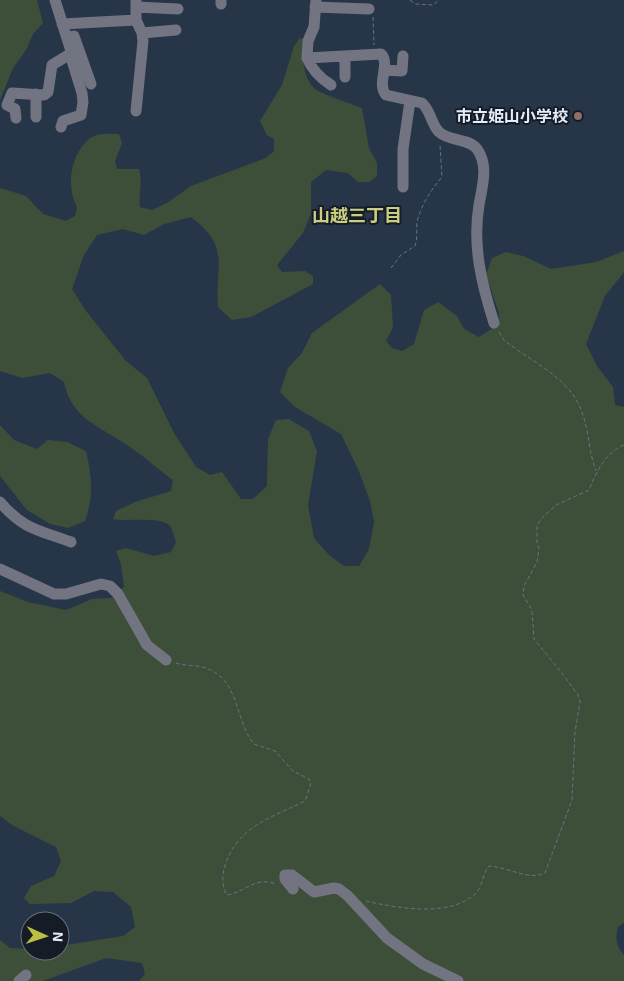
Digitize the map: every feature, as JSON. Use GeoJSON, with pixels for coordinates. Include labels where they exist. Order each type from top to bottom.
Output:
{"type":"FeatureCollection","features":[{"type":"Feature","properties":{"kind":"street"},"geometry":{"type":"LineString","coordinates":[[55,0],[91,84]]}},
{"type":"Feature","properties":{"kind":"street"},"geometry":{"type":"LineString","coordinates":[[136,111],[143,41],[142,32],[136,20],[136,3],[178,9]]}},
{"type":"Feature","properties":{"kind":"street"},"geometry":{"type":"LineString","coordinates":[[331,85],[321,79],[307,58],[308,41],[314,28],[315,3],[369,9]]}},
{"type":"Feature","properties":{"kind":"street"},"geometry":{"type":"LineString","coordinates":[[66,24],[136,20]]}},
{"type":"Feature","properties":{"kind":"street"},"geometry":{"type":"LineString","coordinates":[[61,126],[63,121],[78,118],[83,110],[82,92],[70,54],[66,24]]}},
{"type":"Feature","properties":{"kind":"street"},"geometry":{"type":"LineString","coordinates":[[142,32],[176,30]]}},
{"type":"Feature","properties":{"kind":"street"},"geometry":{"type":"LineString","coordinates":[[16,118],[16,109],[7,104],[12,93],[36,94],[48,92],[52,65],[70,54]]}},
{"type":"Feature","properties":{"kind":"street"},"geometry":{"type":"LineString","coordinates":[[307,58],[378,55],[405,56],[402,71],[384,70]]}},
{"type":"Feature","properties":{"kind":"street"},"geometry":{"type":"LineString","coordinates":[[378,55],[384,70],[382,88],[386,94],[410,101],[422,102],[440,132],[452,139],[473,145],[481,156],[484,176],[478,214],[477,255],[482,286],[494,323]]}},
{"type":"Feature","properties":{"kind":"street"},"geometry":{"type":"LineString","coordinates":[[345,56],[345,77]]}},
{"type":"Feature","properties":{"kind":"street"},"geometry":{"type":"LineString","coordinates":[[36,94],[36,117]]}},
{"type":"Feature","properties":{"kind":"street"},"geometry":{"type":"LineString","coordinates":[[403,187],[405,168],[403,149],[410,101]]}},
{"type":"Feature","properties":{"kind":"street"},"geometry":{"type":"LineString","coordinates":[[0,502],[9,512],[34,530],[71,542]]}},
{"type":"Feature","properties":{"kind":"street"},"geometry":{"type":"LineString","coordinates":[[0,569],[54,594],[66,594],[101,584],[110,586],[118,594],[147,645],[166,660]]}},
{"type":"Feature","properties":{"kind":"street"},"geometry":{"type":"LineString","coordinates":[[293,889],[285,879],[285,876],[292,875],[314,892],[334,888],[339,889],[348,896],[387,938],[423,964],[458,981]]}},
{"type":"Feature","properties":{"kind":"path"},"geometry":{"type":"LineString","coordinates":[[410,0],[416,4],[433,5],[439,0]]}},
{"type":"Feature","properties":{"kind":"path"},"geometry":{"type":"LineString","coordinates":[[369,9],[373,15],[378,55]]}},
{"type":"Feature","properties":{"kind":"path"},"geometry":{"type":"LineString","coordinates":[[391,268],[400,255],[415,246],[417,223],[421,211],[434,186],[442,177],[440,132]]}},
{"type":"Feature","properties":{"kind":"path"},"geometry":{"type":"LineString","coordinates":[[494,323],[504,340],[552,374],[570,391],[579,404],[596,472]]}},
{"type":"Feature","properties":{"kind":"path"},"geometry":{"type":"LineString","coordinates":[[366,900],[391,907],[431,908],[452,906],[467,900],[477,892],[484,871],[489,866],[505,867],[532,876],[545,873],[572,800],[575,732],[580,702],[569,683],[534,639],[532,610],[523,595],[524,586],[537,562],[539,549],[537,542],[538,525],[542,518],[556,505],[589,490],[596,472],[617,448],[624,445]]}},
{"type":"Feature","properties":{"kind":"path"},"geometry":{"type":"LineString","coordinates":[[166,660],[185,666],[206,668],[219,676],[231,688],[246,730],[254,744],[276,751],[293,771],[310,779],[311,783],[304,801],[267,817],[236,843],[224,868],[222,878],[227,895],[254,882],[267,880],[276,884]]}},
{"type":"Feature","properties":{"kind":"green space"},"geometry":{"type":"Polygon","coordinates":[[[0,0],[37,0],[43,23],[33,34],[26,50],[13,68],[0,100],[0,0]]]}},
{"type":"Feature","properties":{"kind":"green space"},"geometry":{"type":"Polygon","coordinates":[[[300,38],[303,39],[305,72],[314,88],[329,96],[362,108],[369,148],[377,163],[377,176],[369,182],[358,182],[348,173],[326,170],[311,182],[311,213],[303,233],[277,265],[282,272],[305,271],[313,276],[313,284],[251,317],[232,320],[218,307],[219,267],[216,247],[204,228],[191,217],[164,224],[144,235],[123,229],[97,235],[84,255],[72,289],[86,311],[126,361],[147,378],[174,433],[196,467],[210,475],[222,472],[241,499],[253,499],[267,486],[268,439],[276,420],[289,419],[309,431],[317,451],[308,505],[314,538],[329,555],[344,566],[359,566],[369,549],[374,522],[370,501],[358,469],[341,434],[295,407],[280,392],[288,368],[302,353],[312,333],[380,284],[391,295],[393,327],[386,341],[392,348],[402,351],[414,344],[424,310],[438,302],[457,316],[464,329],[479,337],[499,324],[499,313],[486,275],[492,258],[506,252],[523,256],[551,269],[596,262],[624,251],[624,272],[605,296],[586,344],[597,366],[613,387],[615,405],[624,407],[624,923],[618,927],[616,938],[619,948],[624,955],[624,981],[139,981],[145,974],[142,963],[106,958],[43,981],[0,981],[0,940],[10,948],[20,948],[20,961],[70,961],[70,944],[123,936],[135,927],[131,907],[113,892],[94,891],[71,903],[30,904],[24,898],[31,886],[54,876],[61,861],[56,847],[12,825],[0,816],[0,591],[28,602],[66,610],[92,599],[111,598],[124,587],[121,564],[116,551],[126,548],[154,556],[171,552],[176,542],[170,526],[166,523],[152,520],[113,519],[116,511],[135,502],[171,491],[173,480],[133,449],[88,420],[73,404],[64,382],[50,373],[22,378],[0,371],[0,188],[26,196],[43,214],[66,221],[75,216],[77,207],[71,181],[74,162],[89,139],[96,135],[104,134],[119,134],[122,143],[115,161],[117,169],[139,169],[141,179],[140,207],[152,210],[167,203],[191,186],[266,158],[274,151],[274,139],[267,135],[260,121],[282,85],[294,46],[300,38]]]}},
{"type":"Feature","properties":{"kind":"green space"},"geometry":{"type":"Polygon","coordinates":[[[0,425],[14,440],[37,449],[48,440],[67,442],[86,451],[90,469],[91,494],[85,521],[68,528],[50,524],[27,510],[0,476],[0,425]]]}},
{"type":"Feature","properties":{"kind":"place","name":"市立姫山小学校"},"geometry":{"type":"Point","coordinates":[578,116]}},
{"type":"Feature","properties":{"kind":"district","name":"山越三丁目"},"geometry":{"type":"Point","coordinates":[357,216]}}]}
